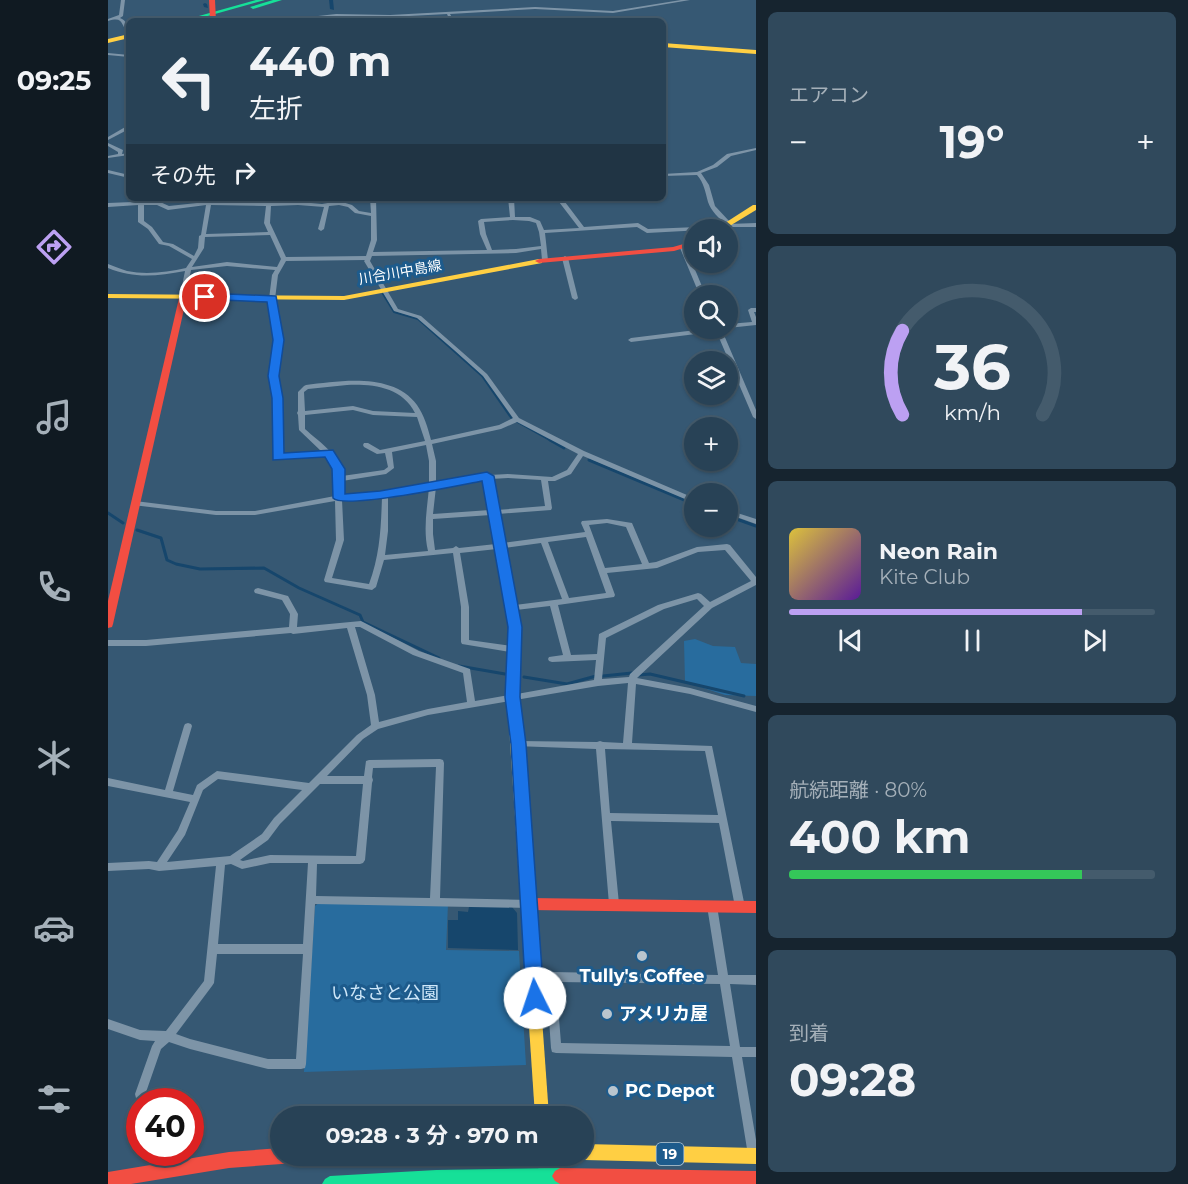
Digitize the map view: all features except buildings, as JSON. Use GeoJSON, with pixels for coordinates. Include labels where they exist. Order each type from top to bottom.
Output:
{"type":"FeatureCollection","features":[{"type":"Feature","properties":{"kind":"main road"},"geometry":{"type":"LineString","coordinates":[[211,18],[212,0]]}},
{"type":"Feature","properties":{"kind":"main road"},"geometry":{"type":"LineString","coordinates":[[211,18],[262,0]]}},
{"type":"Feature","properties":{"kind":"main road"},"geometry":{"type":"LineString","coordinates":[[211,18],[279,0]]}},
{"type":"Feature","properties":{"kind":"main road"},"geometry":{"type":"LineString","coordinates":[[108,43],[126,37]]}},
{"type":"Feature","properties":{"kind":"main road"},"geometry":{"type":"LineString","coordinates":[[666,45],[756,52]]}},
{"type":"Feature","properties":{"kind":"main road"},"geometry":{"type":"LineString","coordinates":[[736,219],[756,207]]}},
{"type":"Feature","properties":{"kind":"main road","name":"川合川中島線"},"geometry":{"type":"LineString","coordinates":[[108,296],[344,298],[545,260],[683,248]]}},
{"type":"Feature","properties":{"kind":"main road"},"geometry":{"type":"LineString","coordinates":[[108,624],[112,589],[135,503],[183,296]]}},
{"type":"Feature","properties":{"kind":"main road"},"geometry":{"type":"LineString","coordinates":[[513,697],[541,1106]]}},
{"type":"Feature","properties":{"kind":"main road"},"geometry":{"type":"LineString","coordinates":[[529,904],[756,907]]}},
{"type":"Feature","properties":{"kind":"main road","name":"19"},"geometry":{"type":"LineString","coordinates":[[594,1152],[755,1156]]}},
{"type":"Feature","properties":{"kind":"main road"},"geometry":{"type":"LineString","coordinates":[[108,1180],[229,1160],[270,1157]]}},
{"type":"Feature","properties":{"kind":"main road","name":"19"},"geometry":{"type":"LineString","coordinates":[[330,1184],[447,1176],[595,1175],[756,1180]]}},
{"type":"Feature","properties":{"kind":"street"},"geometry":{"type":"LineString","coordinates":[[108,20],[121,16],[123,0]]}},
{"type":"Feature","properties":{"kind":"street"},"geometry":{"type":"LineString","coordinates":[[309,18],[336,15],[390,16],[557,8],[613,12],[688,0]]}},
{"type":"Feature","properties":{"kind":"street"},"geometry":{"type":"LineString","coordinates":[[448,13],[450,18]]}},
{"type":"Feature","properties":{"kind":"street"},"geometry":{"type":"LineString","coordinates":[[117,18],[122,20],[126,29]]}},
{"type":"Feature","properties":{"kind":"street"},"geometry":{"type":"LineString","coordinates":[[108,54],[126,56]]}},
{"type":"Feature","properties":{"kind":"street"},"geometry":{"type":"LineString","coordinates":[[108,139],[126,129]]}},
{"type":"Feature","properties":{"kind":"street"},"geometry":{"type":"LineString","coordinates":[[108,144],[120,153]]}},
{"type":"Feature","properties":{"kind":"street"},"geometry":{"type":"LineString","coordinates":[[666,175],[698,173],[715,166],[729,155],[756,149]]}},
{"type":"Feature","properties":{"kind":"street"},"geometry":{"type":"LineString","coordinates":[[108,157],[126,154]]}},
{"type":"Feature","properties":{"kind":"street"},"geometry":{"type":"LineString","coordinates":[[108,171],[126,176]]}},
{"type":"Feature","properties":{"kind":"street"},"geometry":{"type":"LineString","coordinates":[[698,173],[707,184],[711,193],[710,199],[720,219]]}},
{"type":"Feature","properties":{"kind":"street"},"geometry":{"type":"LineString","coordinates":[[108,205],[144,202],[158,203],[168,208],[209,201],[268,205],[292,201]]}},
{"type":"Feature","properties":{"kind":"street"},"geometry":{"type":"LineString","coordinates":[[183,296],[189,268],[201,248],[209,201]]}},
{"type":"Feature","properties":{"kind":"street"},"geometry":{"type":"LineString","coordinates":[[304,201],[327,205],[339,203],[350,206],[357,212],[373,215]]}},
{"type":"Feature","properties":{"kind":"street"},"geometry":{"type":"LineString","coordinates":[[373,201],[374,240],[368,256],[384,291],[396,310],[419,318],[485,375],[515,420],[582,453],[684,496]]}},
{"type":"Feature","properties":{"kind":"street"},"geometry":{"type":"LineString","coordinates":[[511,201],[513,218]]}},
{"type":"Feature","properties":{"kind":"street"},"geometry":{"type":"LineString","coordinates":[[561,201],[582,228]]}},
{"type":"Feature","properties":{"kind":"street"},"geometry":{"type":"LineString","coordinates":[[144,202],[141,222],[150,228],[161,243],[171,245],[195,259]]}},
{"type":"Feature","properties":{"kind":"street"},"geometry":{"type":"LineString","coordinates":[[268,205],[267,223],[284,259]]}},
{"type":"Feature","properties":{"kind":"street"},"geometry":{"type":"LineString","coordinates":[[321,230],[327,205]]}},
{"type":"Feature","properties":{"kind":"street"},"geometry":{"type":"LineString","coordinates":[[490,251],[483,234],[482,221],[530,219],[538,222],[542,232],[545,260]]}},
{"type":"Feature","properties":{"kind":"street"},"geometry":{"type":"LineString","coordinates":[[542,232],[638,225],[647,231],[684,229]]}},
{"type":"Feature","properties":{"kind":"street"},"geometry":{"type":"LineString","coordinates":[[738,226],[756,225]]}},
{"type":"Feature","properties":{"kind":"street"},"geometry":{"type":"LineString","coordinates":[[202,236],[271,233]]}},
{"type":"Feature","properties":{"kind":"street"},"geometry":{"type":"LineString","coordinates":[[284,259],[542,248]]}},
{"type":"Feature","properties":{"kind":"street"},"geometry":{"type":"LineString","coordinates":[[683,248],[698,285]]}},
{"type":"Feature","properties":{"kind":"street"},"geometry":{"type":"LineString","coordinates":[[564,258],[575,298]]}},
{"type":"Feature","properties":{"kind":"street"},"geometry":{"type":"LineString","coordinates":[[284,259],[273,281],[272,299],[279,340],[274,376],[278,398],[278,458],[328,453]]}},
{"type":"Feature","properties":{"kind":"street"},"geometry":{"type":"LineString","coordinates":[[108,266],[136,274],[159,274],[227,264],[278,268]]}},
{"type":"Feature","properties":{"kind":"street"},"geometry":{"type":"LineString","coordinates":[[738,325],[755,323],[751,310],[756,310]]}},
{"type":"Feature","properties":{"kind":"street"},"geometry":{"type":"LineString","coordinates":[[631,340],[684,333]]}},
{"type":"Feature","properties":{"kind":"street"},"geometry":{"type":"LineString","coordinates":[[723,339],[756,417]]}},
{"type":"Feature","properties":{"kind":"street"},"geometry":{"type":"LineString","coordinates":[[385,494],[383,558],[372,587],[328,580],[340,540],[339,480],[336,463],[302,430],[301,392],[306,387],[358,382],[378,385],[397,392],[414,404],[430,442],[434,461],[427,534],[432,551]]}},
{"type":"Feature","properties":{"kind":"street"},"geometry":{"type":"LineString","coordinates":[[300,413],[353,408],[373,413],[419,415]]}},
{"type":"Feature","properties":{"kind":"street"},"geometry":{"type":"LineString","coordinates":[[366,445],[379,452],[388,451],[501,427],[515,420]]}},
{"type":"Feature","properties":{"kind":"street"},"geometry":{"type":"LineString","coordinates":[[339,480],[386,472],[390,468],[388,451]]}},
{"type":"Feature","properties":{"kind":"street"},"geometry":{"type":"LineString","coordinates":[[135,503],[216,513],[255,513],[487,476],[553,479],[569,472],[582,453]]}},
{"type":"Feature","properties":{"kind":"street"},"geometry":{"type":"LineString","coordinates":[[487,476],[515,627],[513,697]]}},
{"type":"Feature","properties":{"kind":"street"},"geometry":{"type":"LineString","coordinates":[[430,517],[549,508],[544,479]]}},
{"type":"Feature","properties":{"kind":"street"},"geometry":{"type":"LineString","coordinates":[[738,516],[756,522]]}},
{"type":"Feature","properties":{"kind":"street"},"geometry":{"type":"LineString","coordinates":[[512,608],[611,595],[585,523],[607,520],[629,525],[647,566]]}},
{"type":"Feature","properties":{"kind":"street"},"geometry":{"type":"LineString","coordinates":[[383,558],[432,551],[501,546],[588,534]]}},
{"type":"Feature","properties":{"kind":"street"},"geometry":{"type":"LineString","coordinates":[[544,540],[566,600]]}},
{"type":"Feature","properties":{"kind":"street"},"geometry":{"type":"LineString","coordinates":[[603,571],[647,566],[697,550],[727,547],[756,582],[709,606],[633,676],[627,747]]}},
{"type":"Feature","properties":{"kind":"street"},"geometry":{"type":"LineString","coordinates":[[456,549],[465,607],[465,642],[513,649]]}},
{"type":"Feature","properties":{"kind":"street"},"geometry":{"type":"LineString","coordinates":[[258,591],[285,598],[294,614],[293,631]]}},
{"type":"Feature","properties":{"kind":"street"},"geometry":{"type":"LineString","coordinates":[[598,683],[602,636],[661,607],[698,596],[709,606]]}},
{"type":"Feature","properties":{"kind":"street"},"geometry":{"type":"LineString","coordinates":[[553,602],[568,658]]}},
{"type":"Feature","properties":{"kind":"street"},"geometry":{"type":"LineString","coordinates":[[108,643],[146,643],[361,624],[416,653],[467,670],[472,705]]}},
{"type":"Feature","properties":{"kind":"street"},"geometry":{"type":"LineString","coordinates":[[350,625],[371,695],[375,726]]}},
{"type":"Feature","properties":{"kind":"street"},"geometry":{"type":"LineString","coordinates":[[552,659],[601,657]]}},
{"type":"Feature","properties":{"kind":"street"},"geometry":{"type":"LineString","coordinates":[[227,860],[265,837],[277,821],[360,737],[375,726],[428,712],[513,697],[598,683],[632,681],[690,691],[756,709]]}},
{"type":"Feature","properties":{"kind":"street"},"geometry":{"type":"LineString","coordinates":[[168,794],[188,726]]}},
{"type":"Feature","properties":{"kind":"street"},"geometry":{"type":"LineString","coordinates":[[518,744],[709,748],[740,907]]}},
{"type":"Feature","properties":{"kind":"street"},"geometry":{"type":"LineString","coordinates":[[600,744],[614,904]]}},
{"type":"Feature","properties":{"kind":"street"},"geometry":{"type":"LineString","coordinates":[[108,867],[149,865],[159,867],[227,860],[242,865],[270,859],[360,860],[369,764],[440,763],[435,901]]}},
{"type":"Feature","properties":{"kind":"street"},"geometry":{"type":"LineString","coordinates":[[159,867],[178,839],[200,788],[217,775],[311,787]]}},
{"type":"Feature","properties":{"kind":"street"},"geometry":{"type":"LineString","coordinates":[[319,780],[369,780]]}},
{"type":"Feature","properties":{"kind":"street"},"geometry":{"type":"LineString","coordinates":[[108,782],[196,799]]}},
{"type":"Feature","properties":{"kind":"street"},"geometry":{"type":"LineString","coordinates":[[606,817],[723,819]]}},
{"type":"Feature","properties":{"kind":"street"},"geometry":{"type":"LineString","coordinates":[[142,1088],[158,1046],[209,983],[227,860]]}},
{"type":"Feature","properties":{"kind":"street"},"geometry":{"type":"LineString","coordinates":[[108,1024],[140,1035],[168,1035],[190,1044],[268,1064],[301,1064],[313,860]]}},
{"type":"Feature","properties":{"kind":"street"},"geometry":{"type":"LineString","coordinates":[[312,900],[529,904]]}},
{"type":"Feature","properties":{"kind":"street"},"geometry":{"type":"LineString","coordinates":[[712,906],[735,1051],[755,1156]]}},
{"type":"Feature","properties":{"kind":"street"},"geometry":{"type":"LineString","coordinates":[[214,949],[308,949]]}},
{"type":"Feature","properties":{"kind":"street"},"geometry":{"type":"LineString","coordinates":[[756,980],[551,977],[556,1048],[756,1052]]}},
{"type":"Feature","properties":{"kind":"green space"},"geometry":{"type":"Polygon","coordinates":[[[695,639],[713,646],[735,647],[741,663],[756,664],[756,696],[725,695],[685,682],[684,641],[695,639]]]}},
{"type":"Feature","properties":{"kind":"green space","name":"いなさと公園"},"geometry":{"type":"Polygon","coordinates":[[[320,902],[448,904],[446,950],[519,951],[526,1065],[304,1072],[315,906],[320,902]]]}},
{"type":"Feature","properties":{"kind":"shaded area"},"geometry":{"type":"Polygon","coordinates":[[[469,907],[512,907],[517,913],[518,950],[448,948],[448,920],[458,920],[458,911],[468,912],[469,907]]]}},
{"type":"Feature","properties":{"kind":"waterway"},"geometry":{"type":"LineString","coordinates":[[331,0],[332,9]]}},
{"type":"Feature","properties":{"kind":"waterway"},"geometry":{"type":"LineString","coordinates":[[383,294],[394,312],[418,319],[482,376],[512,419],[553,442]]}},
{"type":"Feature","properties":{"kind":"waterway"},"geometry":{"type":"LineString","coordinates":[[550,440],[564,448]]}},
{"type":"Feature","properties":{"kind":"waterway"},"geometry":{"type":"LineString","coordinates":[[589,460],[684,500]]}},
{"type":"Feature","properties":{"kind":"waterway"},"geometry":{"type":"LineString","coordinates":[[108,513],[123,523]]}},
{"type":"Feature","properties":{"kind":"waterway"},"geometry":{"type":"LineString","coordinates":[[738,520],[756,526]]}},
{"type":"Feature","properties":{"kind":"waterway"},"geometry":{"type":"LineString","coordinates":[[137,530],[161,538],[167,560],[176,564],[200,569],[264,568],[299,588],[360,615],[363,622],[439,658]]}},
{"type":"Feature","properties":{"kind":"waterway"},"geometry":{"type":"LineString","coordinates":[[459,666],[505,674]]}},
{"type":"Feature","properties":{"kind":"waterway"},"geometry":{"type":"LineString","coordinates":[[603,676],[632,673]]}},
{"type":"Feature","properties":{"kind":"waterway"},"geometry":{"type":"LineString","coordinates":[[639,675],[650,674],[744,696]]}},
{"type":"Feature","properties":{"kind":"waterway"},"geometry":{"type":"LineString","coordinates":[[524,677],[567,684],[596,676]]}},
{"type":"Feature","properties":{"kind":"tunnel"},"geometry":{"type":"LineString","coordinates":[[545,1166],[546,1184]]}},
{"type":"Feature","properties":{"kind":"traffic: fast"},"geometry":{"type":"LineString","coordinates":[[195,18],[262,0]]}},
{"type":"Feature","properties":{"kind":"traffic: fast"},"geometry":{"type":"LineString","coordinates":[[253,7],[279,0]]}},
{"type":"Feature","properties":{"kind":"traffic: fast"},"geometry":{"type":"LineString","coordinates":[[330,1184],[436,1178],[560,1176]]}},
{"type":"Feature","properties":{"kind":"traffic: slow"},"geometry":{"type":"LineString","coordinates":[[108,41],[126,37]]}},
{"type":"Feature","properties":{"kind":"traffic: slow"},"geometry":{"type":"LineString","coordinates":[[666,45],[756,52]]}},
{"type":"Feature","properties":{"kind":"traffic: slow"},"geometry":{"type":"LineString","coordinates":[[736,219],[756,207]]}},
{"type":"Feature","properties":{"kind":"traffic: slow"},"geometry":{"type":"LineString","coordinates":[[108,296],[344,298],[539,261]]}},
{"type":"Feature","properties":{"kind":"traffic: slow"},"geometry":{"type":"LineString","coordinates":[[513,697],[541,1106]]}},
{"type":"Feature","properties":{"kind":"traffic: slow"},"geometry":{"type":"LineString","coordinates":[[594,1152],[756,1156]]}},
{"type":"Feature","properties":{"kind":"traffic: jam"},"geometry":{"type":"LineString","coordinates":[[212,0],[213,18]]}},
{"type":"Feature","properties":{"kind":"traffic: jam"},"geometry":{"type":"LineString","coordinates":[[539,261],[674,249],[684,246]]}},
{"type":"Feature","properties":{"kind":"traffic: jam"},"geometry":{"type":"LineString","coordinates":[[108,624],[183,296]]}},
{"type":"Feature","properties":{"kind":"traffic: jam"},"geometry":{"type":"LineString","coordinates":[[529,904],[756,907]]}},
{"type":"Feature","properties":{"kind":"traffic: jam"},"geometry":{"type":"LineString","coordinates":[[108,1180],[229,1160],[270,1157]]}},
{"type":"Feature","properties":{"kind":"traffic: jam"},"geometry":{"type":"LineString","coordinates":[[560,1176],[756,1179]]}},
{"type":"Feature","properties":{"kind":"place","name":"Tully's Coffee"},"geometry":{"type":"Point","coordinates":[642,956]}},
{"type":"Feature","properties":{"kind":"place","name":"アメリカ屋"},"geometry":{"type":"Point","coordinates":[607,1014]}},
{"type":"Feature","properties":{"kind":"place","name":"PC Depot"},"geometry":{"type":"Point","coordinates":[613,1091]}},
{"type":"Feature","properties":{"kind":"route"},"geometry":{"type":"LineString","coordinates":[[205,297],[272,299],[279,340],[274,376],[278,398],[278,458],[328,453],[338,469],[339,498],[380,495],[487,476],[515,627],[513,697],[535,998]]}}]}
